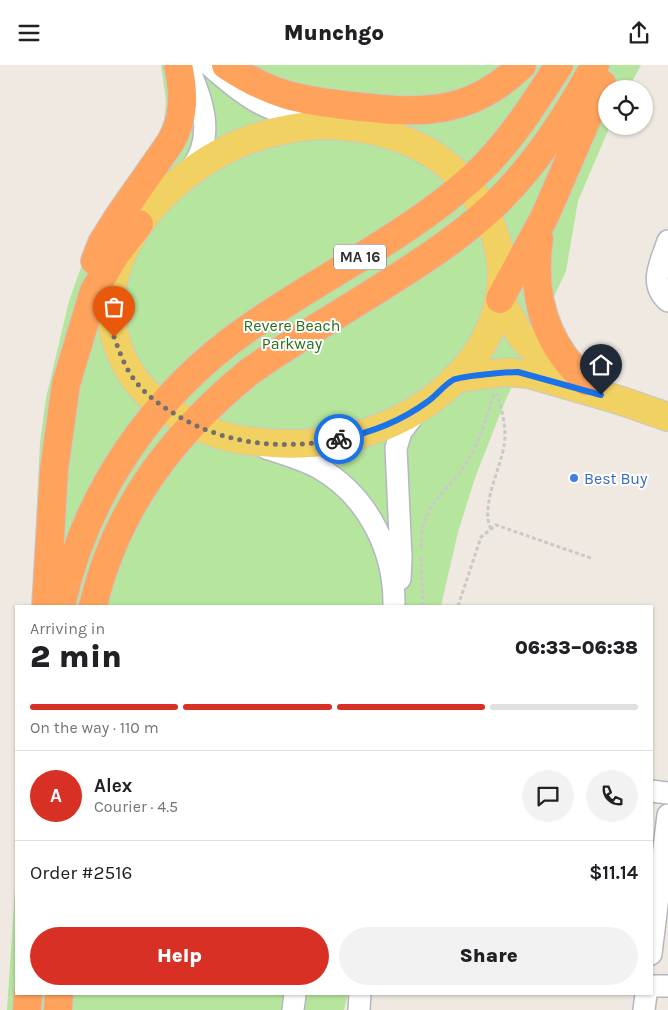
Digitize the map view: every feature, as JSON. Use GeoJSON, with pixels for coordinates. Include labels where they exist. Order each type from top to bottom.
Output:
{"type":"FeatureCollection","features":[{"type":"Feature","properties":{"kind":"highway"},"geometry":{"type":"LineString","coordinates":[[46,605],[54,470],[66,384],[80,309],[88,279],[109,231],[178,129],[183,106],[178,65]]}},
{"type":"Feature","properties":{"kind":"highway"},"geometry":{"type":"LineString","coordinates":[[226,65],[260,85],[293,97],[328,103],[414,112],[442,109],[470,100],[494,88],[522,65]]}},
{"type":"Feature","properties":{"kind":"highway","name":"MA 16"},"geometry":{"type":"LineString","coordinates":[[61,605],[81,540],[106,486],[132,445],[162,406],[201,365],[234,338],[401,232],[466,183],[511,135],[541,94],[559,65]]}},
{"type":"Feature","properties":{"kind":"highway","name":"MA 16"},"geometry":{"type":"LineString","coordinates":[[92,605],[111,550],[134,501],[158,465],[192,424],[219,397],[249,372],[420,263],[459,235],[486,212],[521,176],[550,139],[572,106],[595,65]]}},
{"type":"Feature","properties":{"kind":"highway"},"geometry":{"type":"LineString","coordinates":[[500,299],[544,216],[610,65]]}},
{"type":"Feature","properties":{"kind":"highway"},"geometry":{"type":"LineString","coordinates":[[544,216],[536,265],[536,281],[540,303],[546,322],[560,349],[572,367],[586,381]]}},
{"type":"Feature","properties":{"kind":"highway"},"geometry":{"type":"LineString","coordinates":[[66,384],[94,291],[114,255],[139,224]]}},
{"type":"Feature","properties":{"kind":"highway"},"geometry":{"type":"LineString","coordinates":[[27,1010],[28,995]]}},
{"type":"Feature","properties":{"kind":"highway"},"geometry":{"type":"LineString","coordinates":[[58,1010],[59,995]]}},
{"type":"Feature","properties":{"kind":"main road"},"geometry":{"type":"LineString","coordinates":[[308,126],[352,127],[381,132],[416,145],[437,156],[466,183],[486,212],[500,249],[502,274],[500,299],[494,319],[483,343],[454,379],[423,405],[379,428],[327,441],[280,444],[232,439],[209,432],[192,424],[162,406],[145,392],[131,375],[118,347],[112,326],[111,301],[116,271],[125,248],[139,224],[165,193],[186,175],[223,152],[264,135],[308,126]]}},
{"type":"Feature","properties":{"kind":"main road"},"geometry":{"type":"LineString","coordinates":[[500,299],[520,335],[528,344],[541,354],[618,400]]}},
{"type":"Feature","properties":{"kind":"main road"},"geometry":{"type":"LineString","coordinates":[[454,379],[518,372],[618,400],[668,417]]}},
{"type":"Feature","properties":{"kind":"street"},"geometry":{"type":"LineString","coordinates":[[186,175],[202,150],[206,129],[201,105],[187,65]]}},
{"type":"Feature","properties":{"kind":"street"},"geometry":{"type":"LineString","coordinates":[[209,65],[237,89],[265,107],[293,116],[352,127]]}},
{"type":"Feature","properties":{"kind":"street"},"geometry":{"type":"LineString","coordinates":[[668,241],[656,281],[658,289],[668,301]]}},
{"type":"Feature","properties":{"kind":"street"},"geometry":{"type":"LineString","coordinates":[[395,605],[401,558],[397,439],[403,428],[423,405]]}},
{"type":"Feature","properties":{"kind":"street"},"geometry":{"type":"LineString","coordinates":[[232,439],[281,453],[313,465],[338,481],[354,496],[367,513],[381,539],[393,582],[395,605]]}},
{"type":"Feature","properties":{"kind":"street"},"geometry":{"type":"LineString","coordinates":[[653,791],[668,793]]}},
{"type":"Feature","properties":{"kind":"street"},"geometry":{"type":"LineString","coordinates":[[653,937],[668,815]]}},
{"type":"Feature","properties":{"kind":"street"},"geometry":{"type":"LineString","coordinates":[[653,985],[668,986]]}},
{"type":"Feature","properties":{"kind":"street"},"geometry":{"type":"LineString","coordinates":[[293,1010],[295,995]]}},
{"type":"Feature","properties":{"kind":"street"},"geometry":{"type":"LineString","coordinates":[[359,1010],[360,995]]}},
{"type":"Feature","properties":{"kind":"street"},"geometry":{"type":"LineString","coordinates":[[644,1010],[646,995]]}},
{"type":"Feature","properties":{"kind":"path"},"geometry":{"type":"LineString","coordinates":[[423,605],[421,544],[424,522],[434,502],[471,454],[496,390],[504,426],[504,445],[492,487],[487,522],[491,529]]}},
{"type":"Feature","properties":{"kind":"path"},"geometry":{"type":"LineString","coordinates":[[458,605],[480,537],[496,525],[591,558]]}},
{"type":"Feature","properties":{"kind":"green space","name":"Revere Beach Parkway"},"geometry":{"type":"Polygon","coordinates":[[[161,65],[641,65],[633,80],[598,80],[598,135],[606,135],[578,201],[566,271],[506,399],[476,475],[458,532],[441,605],[32,605],[40,442],[46,398],[69,301],[91,239],[158,136],[164,121],[166,101],[161,65]]]}},
{"type":"Feature","properties":{"kind":"green space"},"geometry":{"type":"Polygon","coordinates":[[[15,890],[15,995],[348,995],[344,1010],[7,1010],[15,890]]]}},
{"type":"Feature","properties":{"kind":"way so far"},"geometry":{"type":"LineString","coordinates":[[114,337],[126,367],[137,384],[171,412],[200,428],[232,439],[265,443],[312,443],[339,439]]}},
{"type":"Feature","properties":{"kind":"place","name":"Best Buy"},"geometry":{"type":"Point","coordinates":[574,478]}},
{"type":"Feature","properties":{"kind":"route"},"geometry":{"type":"LineString","coordinates":[[339,439],[379,428],[407,415],[427,402],[454,379],[518,372],[601,395]]}}]}
